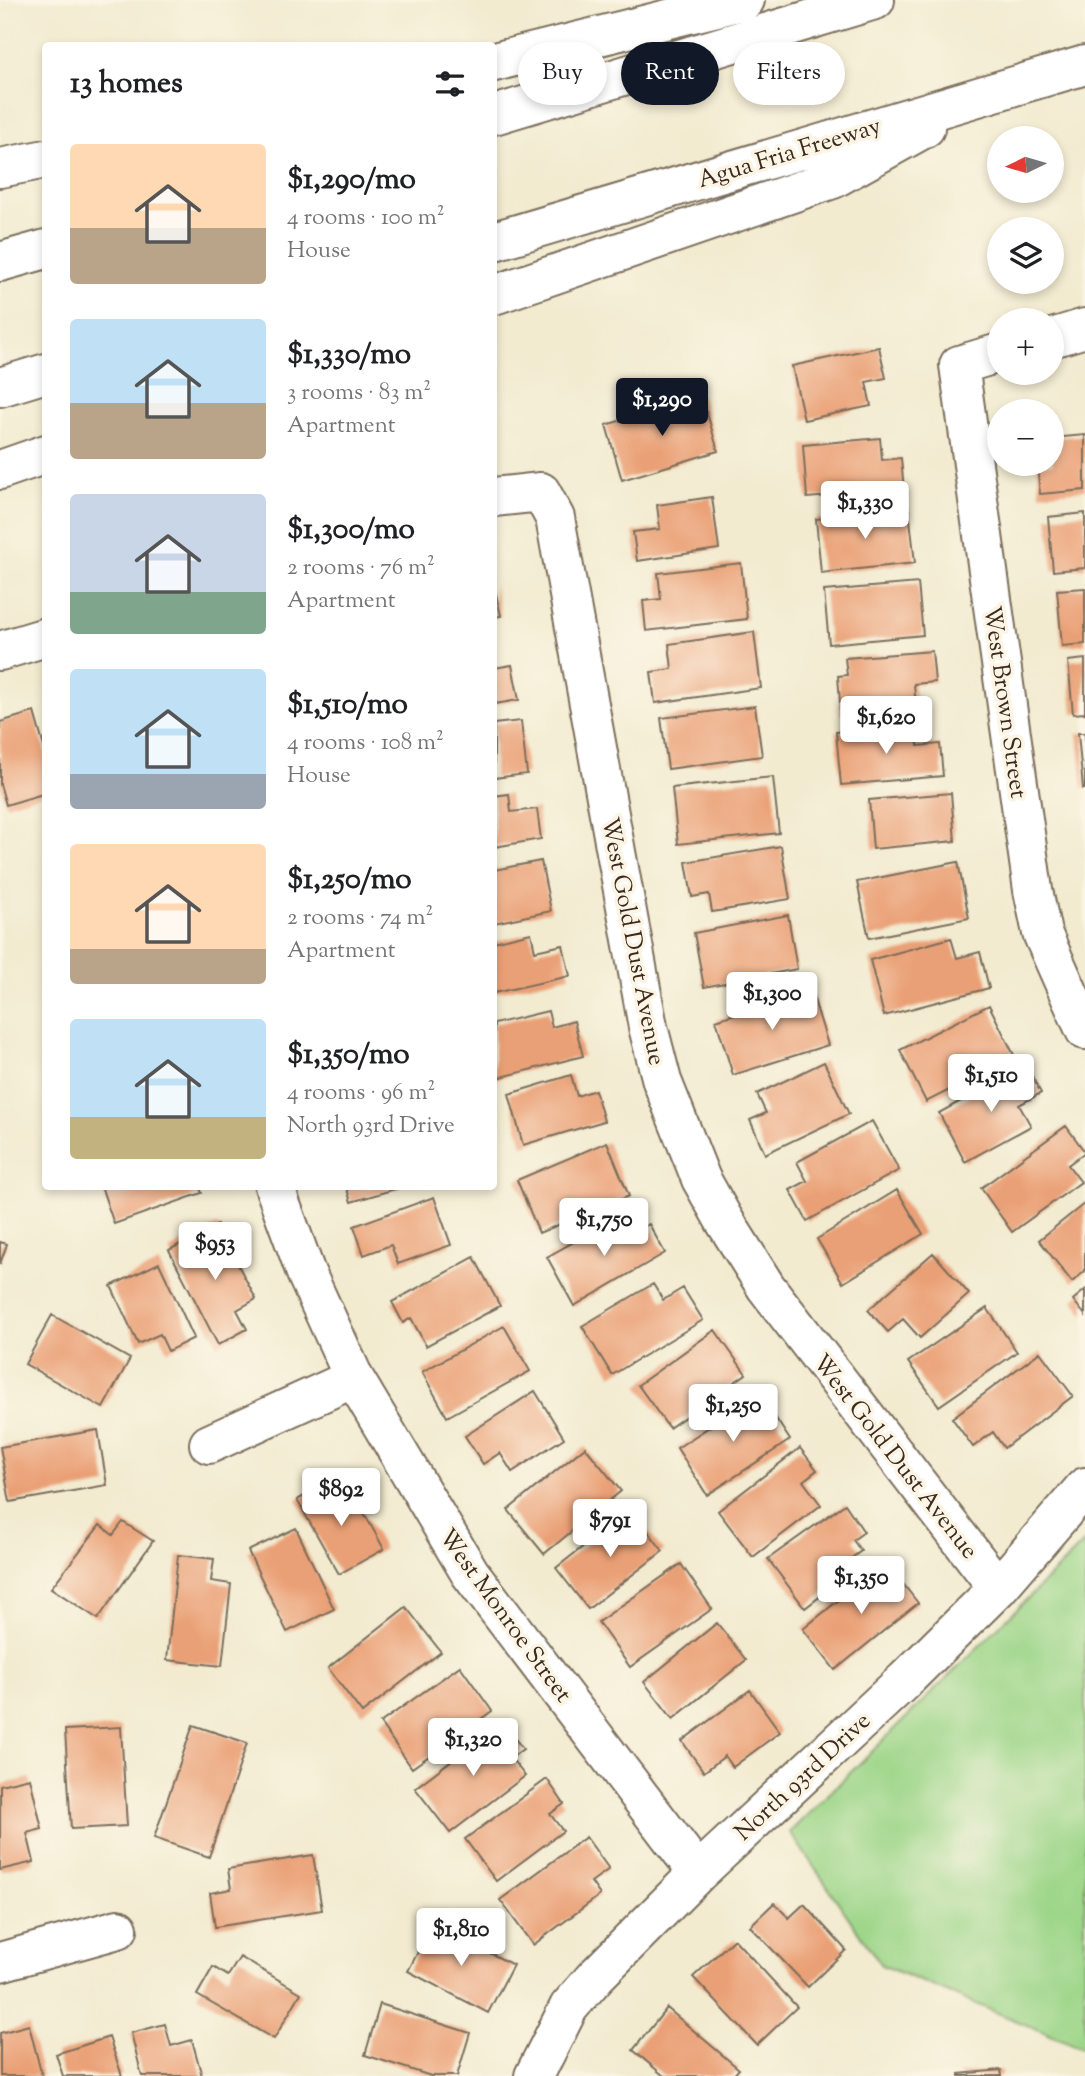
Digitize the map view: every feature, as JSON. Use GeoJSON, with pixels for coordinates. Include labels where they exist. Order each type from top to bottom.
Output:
{"type":"FeatureCollection","features":[{"type":"Feature","properties":{"kind":"main road"},"geometry":{"type":"LineString","coordinates":[[497,61],[745,0]]}},
{"type":"Feature","properties":{"kind":"main road"},"geometry":{"type":"LineString","coordinates":[[497,114],[875,0]]}},
{"type":"Feature","properties":{"kind":"main road","name":"Agua Fria Freeway"},"geometry":{"type":"LineString","coordinates":[[497,240],[1085,65]]}},
{"type":"Feature","properties":{"kind":"main road"},"geometry":{"type":"LineString","coordinates":[[497,294],[833,179],[988,92]]}},
{"type":"Feature","properties":{"kind":"main road"},"geometry":{"type":"LineString","coordinates":[[0,168],[42,160]]}},
{"type":"Feature","properties":{"kind":"main road"},"geometry":{"type":"LineString","coordinates":[[0,262],[42,250]]}},
{"type":"Feature","properties":{"kind":"main road"},"geometry":{"type":"LineString","coordinates":[[1064,334],[1085,328]]}},
{"type":"Feature","properties":{"kind":"main road","name":"West Brown Street"},"geometry":{"type":"LineString","coordinates":[[987,357],[959,365],[1032,890],[1042,933],[1085,1030]]}},
{"type":"Feature","properties":{"kind":"main road"},"geometry":{"type":"LineString","coordinates":[[0,387],[42,374]]}},
{"type":"Feature","properties":{"kind":"main road"},"geometry":{"type":"LineString","coordinates":[[0,470],[42,455]]}},
{"type":"Feature","properties":{"kind":"main road","name":"West Gold Dust Avenue"},"geometry":{"type":"LineString","coordinates":[[497,497],[541,492],[555,518],[648,1027],[662,1081],[701,1179],[766,1287],[998,1588]]}},
{"type":"Feature","properties":{"kind":"main road"},"geometry":{"type":"LineString","coordinates":[[0,651],[42,638]]}},
{"type":"Feature","properties":{"kind":"main road","name":"West Monroe Street"},"geometry":{"type":"LineString","coordinates":[[275,1190],[306,1273],[354,1378],[470,1573],[698,1873]]}},
{"type":"Feature","properties":{"kind":"main road"},"geometry":{"type":"LineString","coordinates":[[209,1444],[354,1378]]}},
{"type":"Feature","properties":{"kind":"main road","name":"North 93rd Drive"},"geometry":{"type":"LineString","coordinates":[[534,2076],[569,2007],[603,1968],[698,1873],[905,1680],[998,1588],[1085,1487]]}},
{"type":"Feature","properties":{"kind":"main road"},"geometry":{"type":"LineString","coordinates":[[0,1962],[118,1929]]}},
{"type":"Feature","properties":{"kind":"green space"},"geometry":{"type":"Polygon","coordinates":[[[1085,1542],[1085,2049],[881,1965],[790,1832],[1085,1542]]]}},
{"type":"Feature","properties":{"kind":"building"},"geometry":{"type":"Polygon","coordinates":[[[879,347],[886,378],[866,382],[871,406],[804,420],[792,366],[879,347]]]}},
{"type":"Feature","properties":{"kind":"building"},"geometry":{"type":"Polygon","coordinates":[[[702,396],[718,451],[622,480],[606,425],[702,396]]]}},
{"type":"Feature","properties":{"kind":"building"},"geometry":{"type":"Polygon","coordinates":[[[1085,435],[1085,490],[1040,494],[1038,476],[1064,476],[1064,437],[1085,435]]]}},
{"type":"Feature","properties":{"kind":"building"},"geometry":{"type":"Polygon","coordinates":[[[880,438],[882,460],[901,458],[904,490],[807,498],[803,445],[880,438]]]}},
{"type":"Feature","properties":{"kind":"building"},"geometry":{"type":"Polygon","coordinates":[[[712,497],[719,549],[637,561],[633,532],[660,529],[657,505],[712,497]]]}},
{"type":"Feature","properties":{"kind":"building"},"geometry":{"type":"Polygon","coordinates":[[[909,510],[915,563],[821,573],[816,519],[909,510]]]}},
{"type":"Feature","properties":{"kind":"building"},"geometry":{"type":"Polygon","coordinates":[[[1085,513],[1085,568],[1053,571],[1048,517],[1085,513]]]}},
{"type":"Feature","properties":{"kind":"building"},"geometry":{"type":"Polygon","coordinates":[[[741,563],[747,619],[646,631],[643,601],[661,599],[658,573],[741,563]]]}},
{"type":"Feature","properties":{"kind":"building"},"geometry":{"type":"Polygon","coordinates":[[[918,583],[923,635],[829,644],[824,591],[918,583]]]}},
{"type":"Feature","properties":{"kind":"building"},"geometry":{"type":"Polygon","coordinates":[[[1085,588],[1085,644],[1062,646],[1057,590],[1085,588]]]}},
{"type":"Feature","properties":{"kind":"building"},"geometry":{"type":"Polygon","coordinates":[[[497,598],[501,616],[497,617],[497,598]]]}},
{"type":"Feature","properties":{"kind":"building"},"geometry":{"type":"Polygon","coordinates":[[[754,632],[761,688],[655,703],[651,672],[672,669],[669,644],[754,632]]]}},
{"type":"Feature","properties":{"kind":"building"},"geometry":{"type":"Polygon","coordinates":[[[932,651],[935,682],[914,684],[916,708],[841,715],[838,676],[847,675],[845,658],[932,651]]]}},
{"type":"Feature","properties":{"kind":"building"},"geometry":{"type":"Polygon","coordinates":[[[1085,659],[1085,713],[1073,714],[1068,661],[1085,659]]]}},
{"type":"Feature","properties":{"kind":"building"},"geometry":{"type":"Polygon","coordinates":[[[512,665],[519,700],[497,704],[497,668],[512,665]]]}},
{"type":"Feature","properties":{"kind":"building"},"geometry":{"type":"Polygon","coordinates":[[[755,706],[762,756],[668,769],[661,718],[755,706]]]}},
{"type":"Feature","properties":{"kind":"building"},"geometry":{"type":"Polygon","coordinates":[[[34,712],[42,740],[42,794],[6,805],[0,784],[0,722],[34,712]]]}},
{"type":"Feature","properties":{"kind":"building"},"geometry":{"type":"Polygon","coordinates":[[[521,721],[527,774],[497,778],[497,724],[521,721]]]}},
{"type":"Feature","properties":{"kind":"building"},"geometry":{"type":"Polygon","coordinates":[[[916,725],[918,746],[940,744],[943,776],[841,785],[836,732],[916,725]]]}},
{"type":"Feature","properties":{"kind":"building"},"geometry":{"type":"Polygon","coordinates":[[[1078,733],[1085,733],[1085,789],[1083,789],[1078,733]]]}},
{"type":"Feature","properties":{"kind":"building"},"geometry":{"type":"Polygon","coordinates":[[[773,777],[779,833],[678,844],[672,788],[773,777]]]}},
{"type":"Feature","properties":{"kind":"building"},"geometry":{"type":"Polygon","coordinates":[[[951,793],[955,841],[873,849],[869,800],[951,793]]]}},
{"type":"Feature","properties":{"kind":"building"},"geometry":{"type":"Polygon","coordinates":[[[509,794],[511,812],[537,809],[541,839],[497,846],[497,796],[509,794]]]}},
{"type":"Feature","properties":{"kind":"building"},"geometry":{"type":"Polygon","coordinates":[[[781,846],[790,899],[712,912],[709,894],[692,897],[686,862],[781,846]]]}},
{"type":"Feature","properties":{"kind":"building"},"geometry":{"type":"Polygon","coordinates":[[[541,861],[551,911],[497,922],[497,869],[541,861]]]}},
{"type":"Feature","properties":{"kind":"building"},"geometry":{"type":"Polygon","coordinates":[[[958,862],[969,918],[869,938],[857,882],[958,862]]]}},
{"type":"Feature","properties":{"kind":"building"},"geometry":{"type":"Polygon","coordinates":[[[788,915],[797,969],[704,987],[694,933],[788,915]]]}},
{"type":"Feature","properties":{"kind":"building"},"geometry":{"type":"Polygon","coordinates":[[[531,933],[535,951],[563,945],[570,976],[497,992],[497,941],[531,933]]]}},
{"type":"Feature","properties":{"kind":"building"},"geometry":{"type":"Polygon","coordinates":[[[951,938],[957,958],[980,952],[989,988],[884,1016],[870,960],[951,938]]]}},
{"type":"Feature","properties":{"kind":"building"},"geometry":{"type":"Polygon","coordinates":[[[811,990],[828,1045],[733,1075],[716,1020],[811,990]]]}},
{"type":"Feature","properties":{"kind":"building"},"geometry":{"type":"Polygon","coordinates":[[[989,1005],[1015,1057],[926,1102],[900,1050],[989,1005]]]}},
{"type":"Feature","properties":{"kind":"building"},"geometry":{"type":"Polygon","coordinates":[[[548,1011],[552,1027],[574,1021],[583,1056],[497,1078],[497,1023],[548,1011]]]}},
{"type":"Feature","properties":{"kind":"building"},"geometry":{"type":"Polygon","coordinates":[[[824,1062],[849,1114],[765,1154],[750,1120],[766,1113],[757,1094],[824,1062]]]}},
{"type":"Feature","properties":{"kind":"building"},"geometry":{"type":"Polygon","coordinates":[[[1026,1065],[1041,1093],[1019,1105],[1031,1126],[965,1162],[939,1113],[1026,1065]]]}},
{"type":"Feature","properties":{"kind":"building"},"geometry":{"type":"Polygon","coordinates":[[[571,1075],[577,1096],[595,1090],[604,1121],[523,1145],[509,1094],[571,1075]]]}},
{"type":"Feature","properties":{"kind":"building"},"geometry":{"type":"Polygon","coordinates":[[[872,1121],[899,1170],[807,1221],[790,1190],[807,1181],[797,1162],[872,1121]]]}},
{"type":"Feature","properties":{"kind":"building"},"geometry":{"type":"Polygon","coordinates":[[[1066,1126],[1085,1152],[1068,1165],[1081,1182],[1012,1232],[981,1188],[1066,1126]]]}},
{"type":"Feature","properties":{"kind":"building"},"geometry":{"type":"Polygon","coordinates":[[[607,1142],[629,1196],[539,1233],[517,1180],[607,1142]]]}},
{"type":"Feature","properties":{"kind":"building"},"geometry":{"type":"Polygon","coordinates":[[[102,1190],[201,1190],[202,1193],[114,1224],[102,1190]]]}},
{"type":"Feature","properties":{"kind":"building"},"geometry":{"type":"Polygon","coordinates":[[[347,1190],[392,1190],[351,1202],[347,1190]]]}},
{"type":"Feature","properties":{"kind":"building"},"geometry":{"type":"Polygon","coordinates":[[[897,1190],[923,1234],[843,1283],[817,1239],[897,1190]]]}},
{"type":"Feature","properties":{"kind":"building"},"geometry":{"type":"Polygon","coordinates":[[[434,1197],[451,1245],[398,1264],[391,1245],[364,1255],[354,1226],[434,1197]]]}},
{"type":"Feature","properties":{"kind":"building"},"geometry":{"type":"Polygon","coordinates":[[[1085,1203],[1085,1271],[1072,1282],[1039,1240],[1085,1203]]]}},
{"type":"Feature","properties":{"kind":"building"},"geometry":{"type":"Polygon","coordinates":[[[620,1216],[630,1234],[649,1224],[665,1253],[574,1306],[547,1257],[620,1216]]]}},
{"type":"Feature","properties":{"kind":"building"},"geometry":{"type":"Polygon","coordinates":[[[217,1225],[256,1299],[237,1310],[247,1329],[218,1345],[169,1250],[217,1225]]]}},
{"type":"Feature","properties":{"kind":"building"},"geometry":{"type":"Polygon","coordinates":[[[0,1242],[7,1244],[0,1264],[0,1242]]]}},
{"type":"Feature","properties":{"kind":"building"},"geometry":{"type":"Polygon","coordinates":[[[933,1253],[969,1294],[920,1338],[903,1319],[888,1332],[868,1310],[933,1253]]]}},
{"type":"Feature","properties":{"kind":"building"},"geometry":{"type":"Polygon","coordinates":[[[474,1257],[500,1306],[426,1346],[411,1318],[403,1323],[392,1302],[474,1257]]]}},
{"type":"Feature","properties":{"kind":"building"},"geometry":{"type":"Polygon","coordinates":[[[159,1263],[194,1338],[168,1351],[160,1334],[138,1344],[111,1286],[159,1263]]]}},
{"type":"Feature","properties":{"kind":"building"},"geometry":{"type":"Polygon","coordinates":[[[653,1284],[663,1300],[683,1288],[703,1320],[612,1375],[582,1326],[653,1284]]]}},
{"type":"Feature","properties":{"kind":"building"},"geometry":{"type":"Polygon","coordinates":[[[1085,1290],[1085,1315],[1073,1300],[1085,1290]]]}},
{"type":"Feature","properties":{"kind":"building"},"geometry":{"type":"Polygon","coordinates":[[[987,1308],[1017,1352],[939,1406],[908,1362],[987,1308]]]}},
{"type":"Feature","properties":{"kind":"building"},"geometry":{"type":"Polygon","coordinates":[[[52,1315],[130,1359],[103,1408],[25,1364],[52,1315]]]}},
{"type":"Feature","properties":{"kind":"building"},"geometry":{"type":"Polygon","coordinates":[[[504,1326],[530,1371],[447,1417],[422,1372],[504,1326]]]}},
{"type":"Feature","properties":{"kind":"building"},"geometry":{"type":"Polygon","coordinates":[[[715,1330],[746,1374],[669,1428],[638,1385],[715,1330]]]}},
{"type":"Feature","properties":{"kind":"building"},"geometry":{"type":"Polygon","coordinates":[[[1040,1352],[1073,1396],[1004,1448],[993,1432],[973,1447],[952,1418],[1040,1352]]]}},
{"type":"Feature","properties":{"kind":"building"},"geometry":{"type":"Polygon","coordinates":[[[535,1391],[564,1438],[512,1472],[500,1453],[483,1464],[465,1436],[535,1391]]]}},
{"type":"Feature","properties":{"kind":"building"},"geometry":{"type":"Polygon","coordinates":[[[760,1394],[790,1440],[707,1495],[677,1448],[760,1394]]]}},
{"type":"Feature","properties":{"kind":"building"},"geometry":{"type":"Polygon","coordinates":[[[98,1430],[107,1485],[10,1502],[0,1447],[98,1430]]]}},
{"type":"Feature","properties":{"kind":"building"},"geometry":{"type":"Polygon","coordinates":[[[585,1447],[621,1491],[544,1554],[508,1510],[585,1447]]]}},
{"type":"Feature","properties":{"kind":"building"},"geometry":{"type":"Polygon","coordinates":[[[800,1448],[817,1470],[803,1481],[821,1505],[753,1557],[718,1511],[800,1448]]]}},
{"type":"Feature","properties":{"kind":"building"},"geometry":{"type":"Polygon","coordinates":[[[325,1485],[335,1503],[353,1493],[384,1549],[339,1574],[297,1500],[325,1485]]]}},
{"type":"Feature","properties":{"kind":"building"},"geometry":{"type":"Polygon","coordinates":[[[845,1504],[864,1532],[853,1540],[861,1551],[849,1560],[856,1569],[805,1608],[768,1559],[845,1504]]]}},
{"type":"Feature","properties":{"kind":"building"},"geometry":{"type":"Polygon","coordinates":[[[631,1509],[663,1551],[588,1609],[556,1568],[631,1509]]]}},
{"type":"Feature","properties":{"kind":"building"},"geometry":{"type":"Polygon","coordinates":[[[123,1522],[153,1541],[98,1619],[51,1588],[100,1525],[113,1535],[123,1522]]]}},
{"type":"Feature","properties":{"kind":"building"},"geometry":{"type":"Polygon","coordinates":[[[296,1528],[334,1609],[287,1632],[248,1551],[296,1528]]]}},
{"type":"Feature","properties":{"kind":"building"},"geometry":{"type":"Polygon","coordinates":[[[178,1555],[214,1559],[211,1581],[231,1584],[222,1666],[167,1660],[178,1555]]]}},
{"type":"Feature","properties":{"kind":"building"},"geometry":{"type":"Polygon","coordinates":[[[886,1562],[918,1603],[835,1670],[803,1629],[886,1562]]]}},
{"type":"Feature","properties":{"kind":"building"},"geometry":{"type":"Polygon","coordinates":[[[681,1564],[712,1609],[630,1667],[598,1622],[681,1564]]]}},
{"type":"Feature","properties":{"kind":"building"},"geometry":{"type":"Polygon","coordinates":[[[406,1607],[441,1652],[362,1713],[328,1668],[406,1607]]]}},
{"type":"Feature","properties":{"kind":"building"},"geometry":{"type":"Polygon","coordinates":[[[717,1623],[746,1660],[673,1719],[644,1682],[717,1623]]]}},
{"type":"Feature","properties":{"kind":"building"},"geometry":{"type":"Polygon","coordinates":[[[460,1666],[492,1711],[412,1768],[380,1723],[460,1666]]]}},
{"type":"Feature","properties":{"kind":"building"},"geometry":{"type":"Polygon","coordinates":[[[750,1690],[780,1732],[733,1767],[725,1756],[704,1772],[682,1741],[750,1690]]]}},
{"type":"Feature","properties":{"kind":"building"},"geometry":{"type":"Polygon","coordinates":[[[502,1722],[523,1749],[511,1758],[525,1776],[450,1833],[415,1788],[502,1722]]]}},
{"type":"Feature","properties":{"kind":"building"},"geometry":{"type":"Polygon","coordinates":[[[193,1725],[247,1743],[209,1857],[154,1838],[193,1725]]]}},
{"type":"Feature","properties":{"kind":"building"},"geometry":{"type":"Polygon","coordinates":[[[121,1727],[127,1826],[71,1829],[65,1730],[121,1727]]]}},
{"type":"Feature","properties":{"kind":"building"},"geometry":{"type":"Polygon","coordinates":[[[30,1778],[42,1829],[27,1833],[34,1862],[0,1870],[0,1785],[30,1778]]]}},
{"type":"Feature","properties":{"kind":"building"},"geometry":{"type":"Polygon","coordinates":[[[547,1779],[564,1804],[550,1814],[563,1831],[496,1881],[465,1839],[547,1779]]]}},
{"type":"Feature","properties":{"kind":"building"},"geometry":{"type":"Polygon","coordinates":[[[586,1837],[609,1869],[591,1882],[600,1895],[533,1945],[500,1900],[586,1837]]]}},
{"type":"Feature","properties":{"kind":"building"},"geometry":{"type":"Polygon","coordinates":[[[313,1855],[322,1910],[215,1927],[210,1893],[231,1889],[228,1869],[313,1855]]]}},
{"type":"Feature","properties":{"kind":"building"},"geometry":{"type":"Polygon","coordinates":[[[774,1903],[789,1918],[804,1904],[846,1950],[808,1987],[750,1926],[774,1903]]]}},
{"type":"Feature","properties":{"kind":"building"},"geometry":{"type":"Polygon","coordinates":[[[433,1923],[513,1965],[488,2013],[408,1971],[433,1923]]]}},
{"type":"Feature","properties":{"kind":"building"},"geometry":{"type":"Polygon","coordinates":[[[734,1939],[797,2007],[757,2045],[693,1977],[734,1939]]]}},
{"type":"Feature","properties":{"kind":"building"},"geometry":{"type":"Polygon","coordinates":[[[240,1957],[301,1993],[274,2039],[197,1995],[213,1967],[228,1976],[240,1957]]]}},
{"type":"Feature","properties":{"kind":"building"},"geometry":{"type":"Polygon","coordinates":[[[380,2004],[470,2033],[457,2076],[431,2076],[365,2055],[380,2004]]]}},
{"type":"Feature","properties":{"kind":"building"},"geometry":{"type":"Polygon","coordinates":[[[667,2008],[739,2069],[733,2076],[664,2076],[633,2050],[667,2008]]]}},
{"type":"Feature","properties":{"kind":"building"},"geometry":{"type":"Polygon","coordinates":[[[165,2024],[171,2046],[192,2040],[202,2076],[142,2076],[131,2033],[165,2024]]]}},
{"type":"Feature","properties":{"kind":"building"},"geometry":{"type":"Polygon","coordinates":[[[29,2025],[42,2076],[0,2076],[0,2033],[29,2025]]]}},
{"type":"Feature","properties":{"kind":"building"},"geometry":{"type":"Polygon","coordinates":[[[109,2037],[122,2076],[63,2076],[56,2054],[109,2037]]]}},
{"type":"Feature","properties":{"kind":"building"},"geometry":{"type":"Polygon","coordinates":[[[1001,2070],[1002,2076],[959,2076],[959,2074],[1001,2070]]]}}]}
